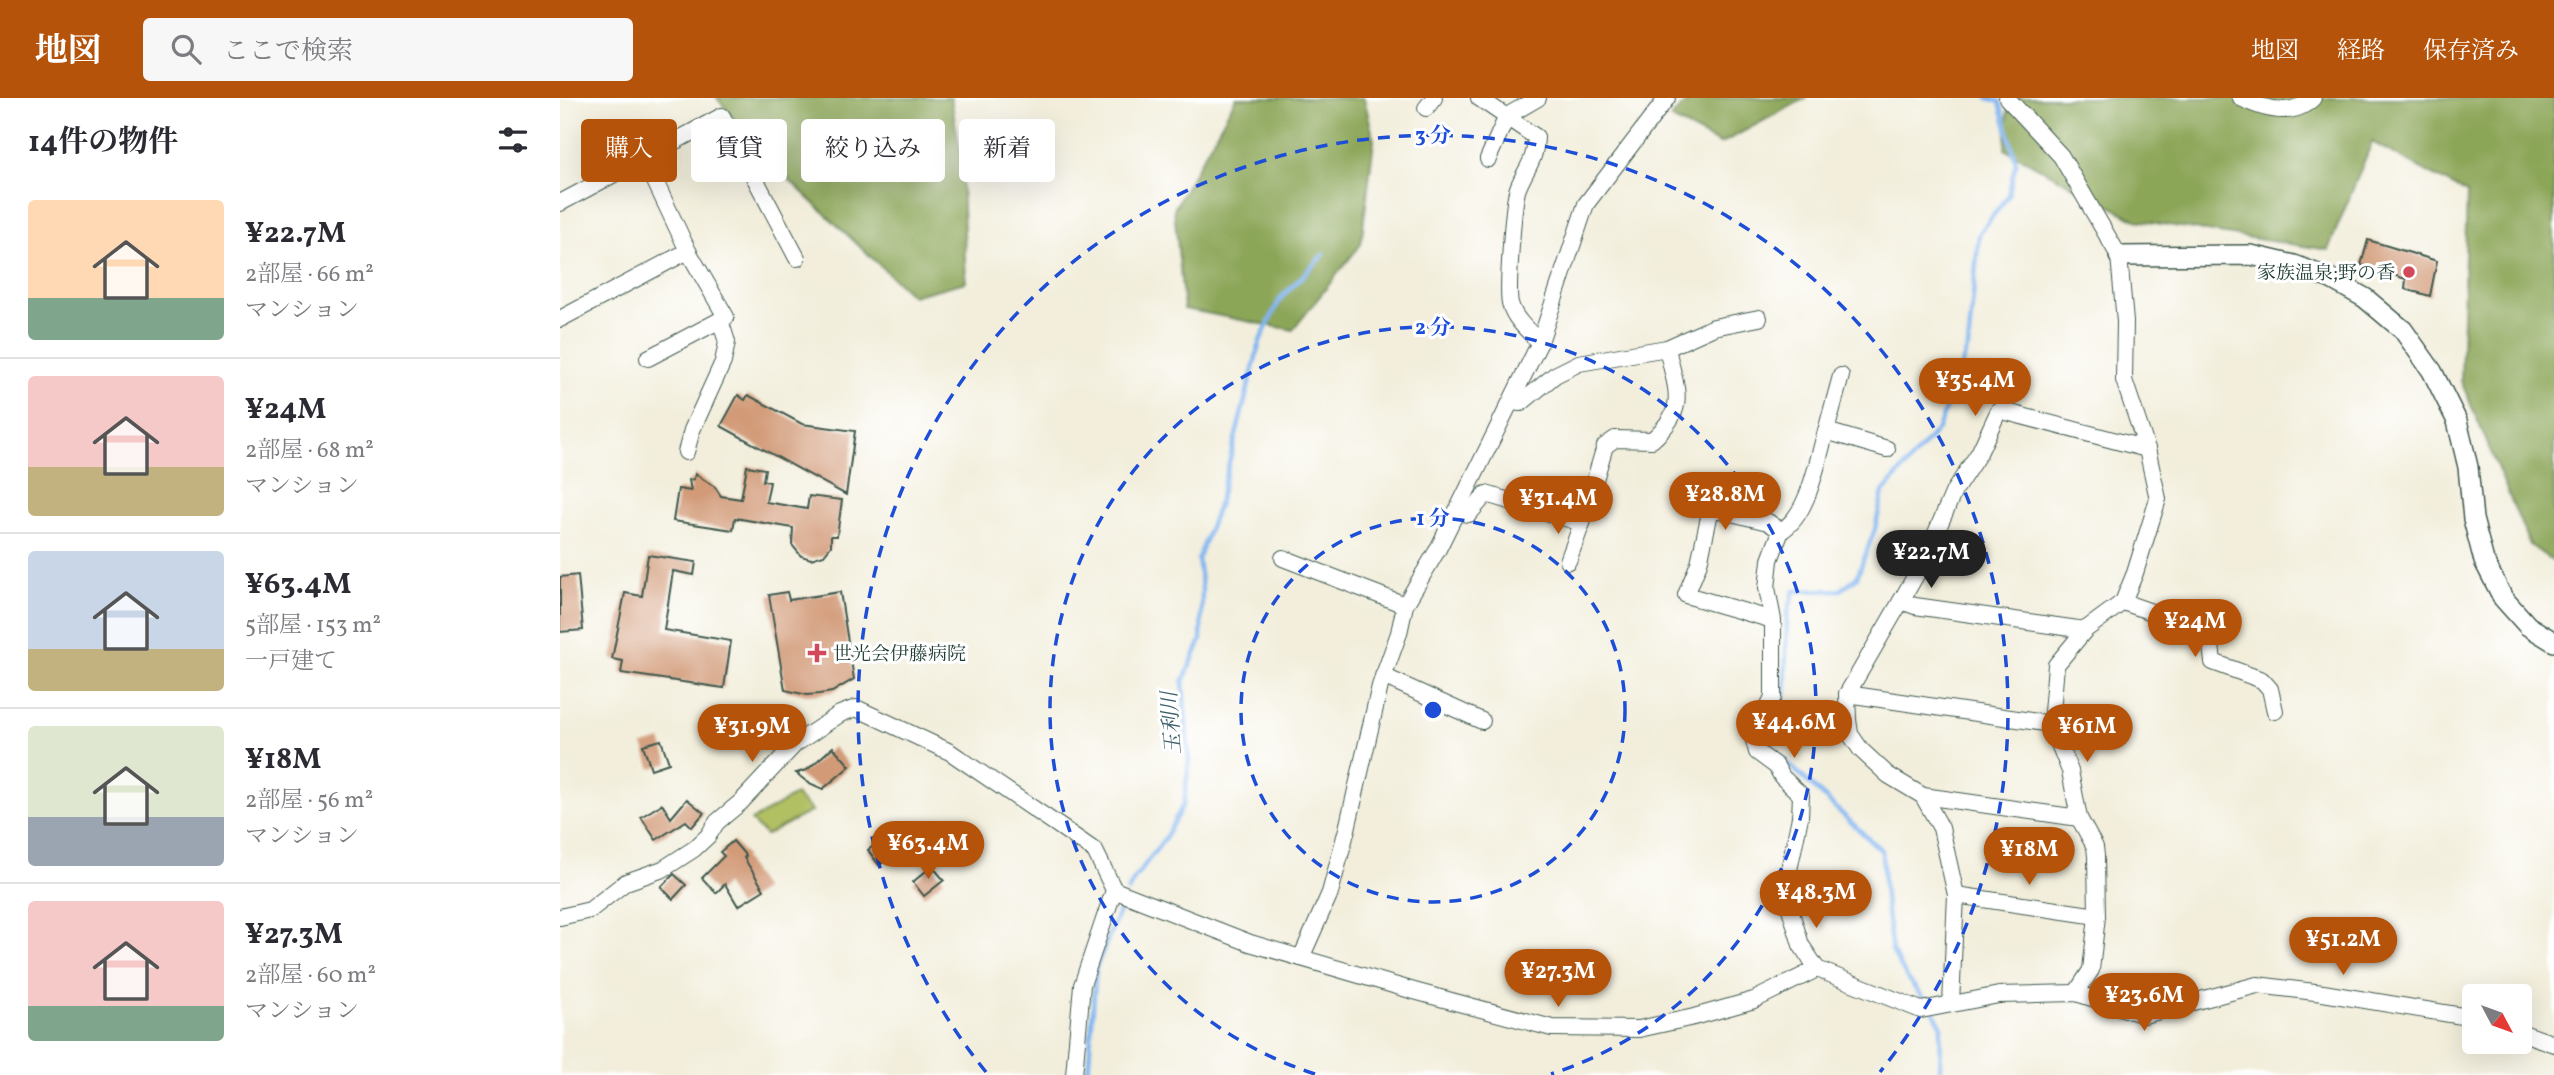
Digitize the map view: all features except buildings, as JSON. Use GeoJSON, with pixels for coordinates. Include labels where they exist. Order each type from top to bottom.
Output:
{"type":"FeatureCollection","features":[{"type":"Feature","properties":{"kind":"street"},"geometry":{"type":"LineString","coordinates":[[1479,98],[1536,137],[1536,153],[1517,190],[1510,303],[1524,327],[1540,342]]}},
{"type":"Feature","properties":{"kind":"street"},"geometry":{"type":"LineString","coordinates":[[1488,159],[1507,116],[1538,98]]}},
{"type":"Feature","properties":{"kind":"street"},"geometry":{"type":"LineString","coordinates":[[1301,958],[1329,893],[1383,676],[1405,605],[1456,512],[1540,342],[1586,204],[1667,98]]}},
{"type":"Feature","properties":{"kind":"street"},"geometry":{"type":"LineString","coordinates":[[2007,98],[2061,156],[2119,256],[2125,321],[2124,380],[2147,449],[2158,499],[2123,602],[2085,630],[2056,666],[2051,724],[2070,771],[2079,818],[2095,847],[2097,916],[2091,970],[2076,993]]}},
{"type":"Feature","properties":{"kind":"street"},"geometry":{"type":"LineString","coordinates":[[2241,98],[2260,107],[2283,111],[2305,106],[2313,98]]}},
{"type":"Feature","properties":{"kind":"street"},"geometry":{"type":"LineString","coordinates":[[677,141],[722,117],[797,258]]}},
{"type":"Feature","properties":{"kind":"street"},"geometry":{"type":"LineString","coordinates":[[560,204],[600,182]]}},
{"type":"Feature","properties":{"kind":"street"},"geometry":{"type":"LineString","coordinates":[[648,358],[726,317],[688,251],[655,182]]}},
{"type":"Feature","properties":{"kind":"street"},"geometry":{"type":"LineString","coordinates":[[560,319],[688,251]]}},
{"type":"Feature","properties":{"kind":"street"},"geometry":{"type":"LineString","coordinates":[[2119,256],[2251,255],[2294,265],[2331,279],[2365,298],[2403,330],[2432,371],[2457,421],[2468,467],[2473,519],[2484,561],[2502,598],[2529,626],[2554,642]]}},
{"type":"Feature","properties":{"kind":"street"},"geometry":{"type":"LineString","coordinates":[[1511,402],[1521,403],[1555,375],[1579,363],[1667,348],[1714,327],[1759,318]]}},
{"type":"Feature","properties":{"kind":"street"},"geometry":{"type":"LineString","coordinates":[[686,452],[692,430],[723,362],[727,342],[720,320]]}},
{"type":"Feature","properties":{"kind":"street"},"geometry":{"type":"LineString","coordinates":[[1569,561],[1605,446],[1615,439],[1652,440],[1668,425],[1678,400],[1667,348]]}},
{"type":"Feature","properties":{"kind":"street"},"geometry":{"type":"LineString","coordinates":[[1841,376],[1804,502],[1792,524],[1781,531],[1770,560],[1767,588],[1773,620],[1773,697],[1754,740],[1757,752],[1776,766],[1782,777],[1801,796],[1800,817],[1788,870],[1788,902],[1801,945],[1817,970],[1921,1010],[1999,995],[2076,993],[2144,1015],[2256,985],[2462,1016]]}},
{"type":"Feature","properties":{"kind":"street"},"geometry":{"type":"LineString","coordinates":[[2079,818],[1923,796],[1888,775],[1861,750],[1850,734],[1847,694],[1924,561],[1954,491],[1979,453],[1999,410],[2147,449]]}},
{"type":"Feature","properties":{"kind":"street"},"geometry":{"type":"LineString","coordinates":[[1826,431],[1887,449]]}},
{"type":"Feature","properties":{"kind":"street"},"geometry":{"type":"LineString","coordinates":[[1456,512],[1469,514],[1486,494],[1582,523]]}},
{"type":"Feature","properties":{"kind":"street"},"geometry":{"type":"LineString","coordinates":[[1773,620],[1686,595],[1699,563],[1712,508],[1768,522],[1781,531]]}},
{"type":"Feature","properties":{"kind":"street"},"geometry":{"type":"LineString","coordinates":[[1283,558],[1405,605]]}},
{"type":"Feature","properties":{"kind":"street"},"geometry":{"type":"LineString","coordinates":[[1900,601],[1915,606],[2085,630]]}},
{"type":"Feature","properties":{"kind":"street"},"geometry":{"type":"LineString","coordinates":[[2123,602],[2203,630],[2210,638],[2213,662],[2262,680],[2270,689],[2275,711]]}},
{"type":"Feature","properties":{"kind":"street"},"geometry":{"type":"LineString","coordinates":[[1383,676],[1482,721]]}},
{"type":"Feature","properties":{"kind":"street"},"geometry":{"type":"LineString","coordinates":[[1847,694],[2051,724]]}},
{"type":"Feature","properties":{"kind":"street"},"geometry":{"type":"LineString","coordinates":[[560,917],[590,910],[626,881],[663,869],[694,849],[708,836],[717,822],[741,802],[795,744],[841,714],[856,708],[950,752],[1095,851],[1114,890],[1250,943],[1552,1028],[1639,1029],[1754,1000],[1817,970]]}},
{"type":"Feature","properties":{"kind":"street"},"geometry":{"type":"LineString","coordinates":[[1923,796],[1941,828],[1956,895],[1951,1004]]}},
{"type":"Feature","properties":{"kind":"street"},"geometry":{"type":"LineString","coordinates":[[1074,1075],[1082,985],[1114,890]]}},
{"type":"Feature","properties":{"kind":"street"},"geometry":{"type":"LineString","coordinates":[[1956,895],[2097,916]]}},
{"type":"Feature","properties":{"kind":"street"},"geometry":{"type":"LineString","coordinates":[[2532,1036],[2554,1044]]}},
{"type":"Feature","properties":{"kind":"green space"},"geometry":{"type":"Polygon","coordinates":[[[717,98],[951,98],[959,145],[959,182],[962,182],[966,282],[912,296],[787,178],[787,119],[734,119],[717,98]]]}},
{"type":"Feature","properties":{"kind":"green space"},"geometry":{"type":"Polygon","coordinates":[[[1236,98],[1364,98],[1374,140],[1361,244],[1293,330],[1184,309],[1174,209],[1236,98]]]}},
{"type":"Feature","properties":{"kind":"green space"},"geometry":{"type":"Polygon","coordinates":[[[1692,98],[1806,98],[1720,144],[1670,118],[1692,98]]]}},
{"type":"Feature","properties":{"kind":"green space"},"geometry":{"type":"Polygon","coordinates":[[[2009,98],[2554,98],[2554,562],[2530,545],[2461,381],[2467,193],[2372,142],[2328,250],[2136,220],[2005,149],[2009,98]]]}},
{"type":"Feature","properties":{"kind":"green space"},"geometry":{"type":"Polygon","coordinates":[[[795,795],[812,811],[766,835],[751,821],[795,795]]]}},
{"type":"Feature","properties":{"kind":"waterway"},"geometry":{"type":"LineString","coordinates":[[1929,1005],[1907,978],[1892,951],[1882,851],[1767,744],[1769,725],[1785,695],[1787,616],[1794,591],[1841,590],[1857,577],[1875,529],[1883,492],[1938,429],[1968,347],[1979,234],[2008,196],[2016,162],[2000,102],[1988,98]]}},
{"type":"Feature","properties":{"kind":"waterway","name":"玉利川"},"geometry":{"type":"LineString","coordinates":[[1128,891],[1165,838],[1184,803],[1189,762],[1183,682],[1201,640],[1202,589],[1198,559],[1218,506],[1260,341],[1280,299],[1323,255]]}},
{"type":"Feature","properties":{"kind":"waterway","name":"玉利川"},"geometry":{"type":"LineString","coordinates":[[1088,1075],[1096,968],[1124,899]]}},
{"type":"Feature","properties":{"kind":"waterway"},"geometry":{"type":"LineString","coordinates":[[1934,1012],[1941,1025],[1940,1075]]}},
{"type":"Feature","properties":{"kind":"place","name":"家族温泉;野の香"},"geometry":{"type":"Point","coordinates":[2409,272]}},
{"type":"Feature","properties":{"kind":"place","name":"世光会伊藤病院"},"geometry":{"type":"Point","coordinates":[817,653]}}]}
